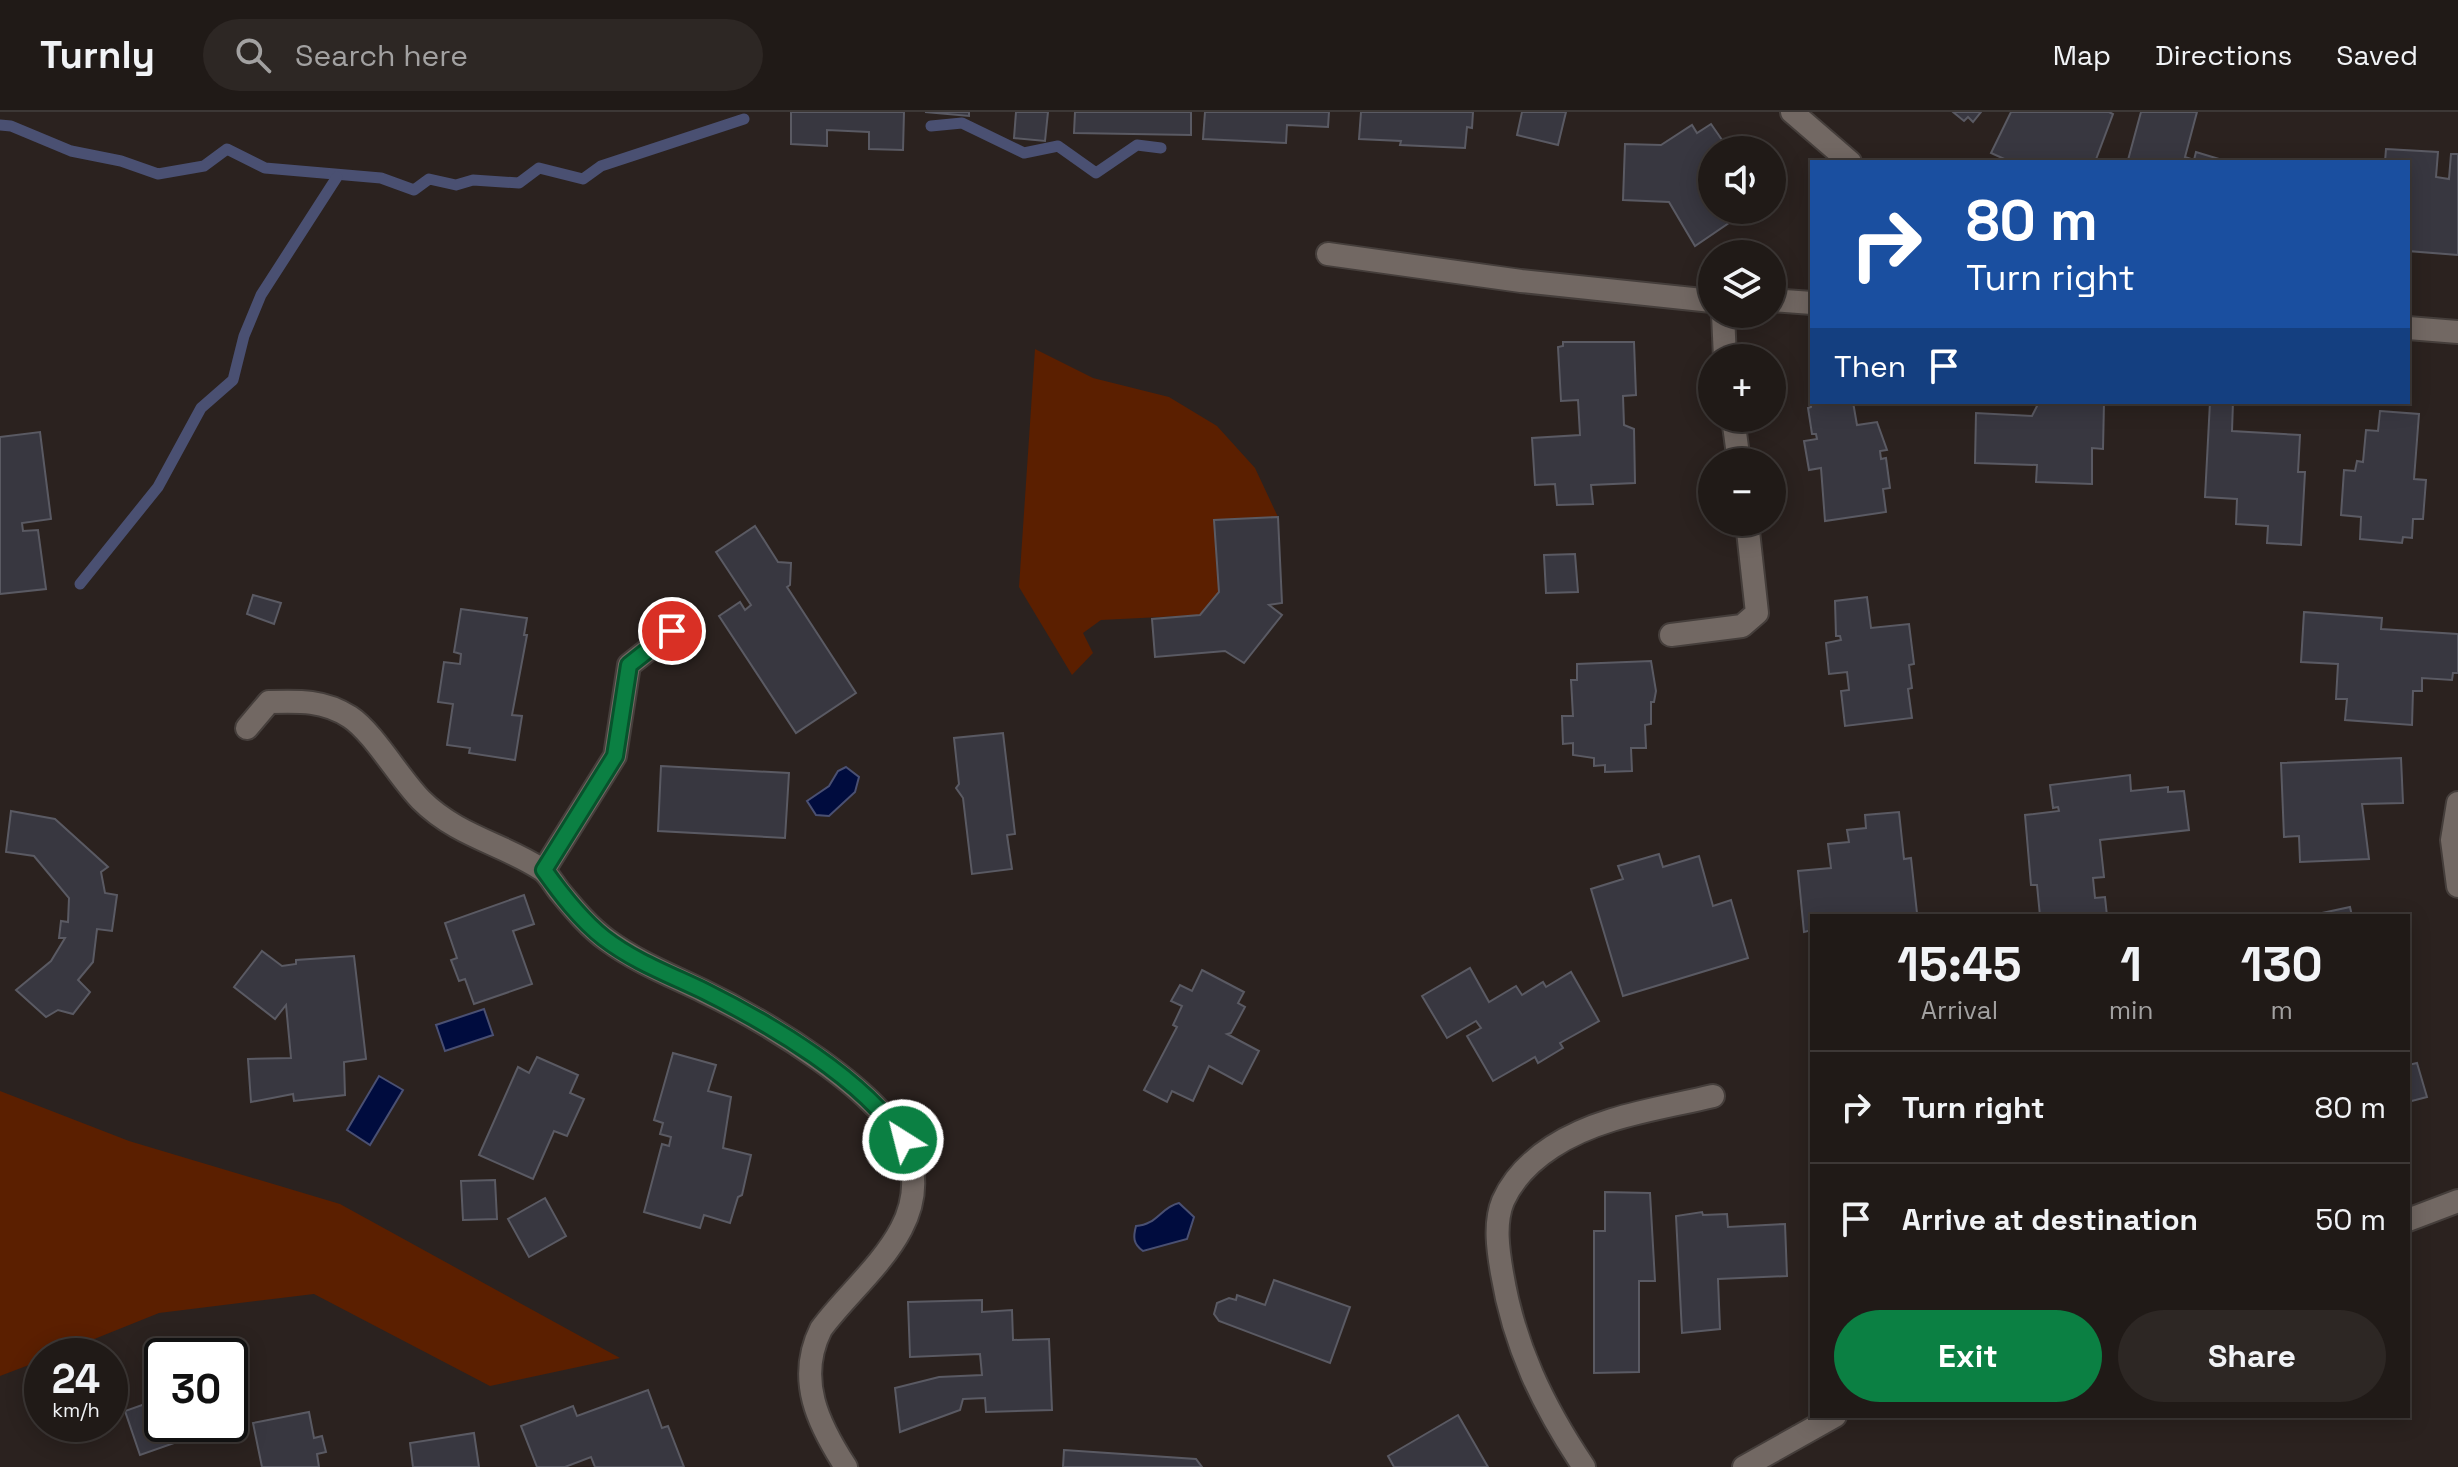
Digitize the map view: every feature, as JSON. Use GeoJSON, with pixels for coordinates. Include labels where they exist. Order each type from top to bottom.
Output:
{"type":"FeatureCollection","features":[{"type":"Feature","properties":{"kind":"street"},"geometry":{"type":"LineString","coordinates":[[1792,112],[1848,160]]}},
{"type":"Feature","properties":{"kind":"street"},"geometry":{"type":"LineString","coordinates":[[1328,254],[1521,281],[1698,300]]}},
{"type":"Feature","properties":{"kind":"street"},"geometry":{"type":"LineString","coordinates":[[1786,301],[1810,303]]}},
{"type":"Feature","properties":{"kind":"street"},"geometry":{"type":"LineString","coordinates":[[2410,328],[2458,332]]}},
{"type":"Feature","properties":{"kind":"street"},"geometry":{"type":"LineString","coordinates":[[1671,635],[1742,626],[1757,613],[1749,536]]}},
{"type":"Feature","properties":{"kind":"street"},"geometry":{"type":"LineString","coordinates":[[544,870],[615,756],[629,665],[672,631]]}},
{"type":"Feature","properties":{"kind":"street"},"geometry":{"type":"LineString","coordinates":[[247,728],[269,702],[313,701],[352,718],[422,802],[478,840],[544,870],[573,907],[606,939],[645,964],[724,1001],[825,1064],[864,1092],[903,1140],[913,1174],[903,1224],[885,1256],[821,1329],[811,1357],[809,1373],[813,1406],[846,1467]]}},
{"type":"Feature","properties":{"kind":"street"},"geometry":{"type":"LineString","coordinates":[[2458,803],[2452,840],[2458,886]]}},
{"type":"Feature","properties":{"kind":"street"},"geometry":{"type":"LineString","coordinates":[[1584,1467],[1541,1398],[1515,1334],[1499,1258],[1502,1203],[1523,1171],[1551,1147],[1570,1137],[1608,1122],[1713,1096]]}},
{"type":"Feature","properties":{"kind":"street"},"geometry":{"type":"LineString","coordinates":[[2410,1219],[2458,1201]]}},
{"type":"Feature","properties":{"kind":"street"},"geometry":{"type":"LineString","coordinates":[[1744,1467],[1831,1418]]}},
{"type":"Feature","properties":{"kind":"shaded area"},"geometry":{"type":"Polygon","coordinates":[[[1035,349],[1093,378],[1169,397],[1217,426],[1255,468],[1278,517],[1214,520],[1219,592],[1200,615],[1101,620],[1083,633],[1093,653],[1072,675],[1019,587],[1035,349]]]}},
{"type":"Feature","properties":{"kind":"shaded area"},"geometry":{"type":"Polygon","coordinates":[[[846,767],[859,777],[855,792],[829,816],[816,815],[807,801],[829,786],[838,771],[846,767]]]}},
{"type":"Feature","properties":{"kind":"shaded area"},"geometry":{"type":"Polygon","coordinates":[[[484,1009],[493,1035],[445,1051],[436,1025],[484,1009]]]}},
{"type":"Feature","properties":{"kind":"shaded area"},"geometry":{"type":"Polygon","coordinates":[[[379,1076],[403,1090],[370,1145],[347,1130],[379,1076]]]}},
{"type":"Feature","properties":{"kind":"shaded area"},"geometry":{"type":"Polygon","coordinates":[[[0,1091],[129,1141],[340,1204],[620,1358],[490,1386],[314,1294],[159,1313],[97,1338],[24,1338],[24,1367],[0,1376],[0,1091]]]}},
{"type":"Feature","properties":{"kind":"shaded area"},"geometry":{"type":"Polygon","coordinates":[[[1179,1203],[1194,1217],[1187,1239],[1143,1251],[1137,1246],[1136,1226],[1149,1223],[1179,1203]]]}},
{"type":"Feature","properties":{"kind":"building"},"geometry":{"type":"Polygon","coordinates":[[[791,112],[904,112],[903,150],[869,149],[869,132],[827,130],[827,146],[791,144],[791,112]]]}},
{"type":"Feature","properties":{"kind":"building"},"geometry":{"type":"Polygon","coordinates":[[[925,112],[969,112],[969,116],[925,112]]]}},
{"type":"Feature","properties":{"kind":"building"},"geometry":{"type":"Polygon","coordinates":[[[1016,112],[1048,112],[1045,141],[1014,138],[1016,112]]]}},
{"type":"Feature","properties":{"kind":"building"},"geometry":{"type":"Polygon","coordinates":[[[1075,112],[1191,112],[1191,135],[1074,133],[1075,112]]]}},
{"type":"Feature","properties":{"kind":"building"},"geometry":{"type":"Polygon","coordinates":[[[1205,112],[1329,112],[1328,127],[1287,125],[1286,143],[1203,139],[1205,112]]]}},
{"type":"Feature","properties":{"kind":"building"},"geometry":{"type":"Polygon","coordinates":[[[1361,112],[1473,112],[1472,128],[1467,127],[1465,148],[1400,145],[1401,141],[1359,139],[1361,112]]]}},
{"type":"Feature","properties":{"kind":"building"},"geometry":{"type":"Polygon","coordinates":[[[1522,112],[1566,112],[1558,145],[1517,135],[1522,112]]]}},
{"type":"Feature","properties":{"kind":"building"},"geometry":{"type":"Polygon","coordinates":[[[1953,112],[1981,112],[1973,122],[1968,117],[1964,121],[1953,112]]]}},
{"type":"Feature","properties":{"kind":"building"},"geometry":{"type":"Polygon","coordinates":[[[2011,112],[2113,114],[2096,160],[2007,160],[1991,153],[2011,112]]]}},
{"type":"Feature","properties":{"kind":"building"},"geometry":{"type":"Polygon","coordinates":[[[2141,112],[2197,112],[2185,157],[2194,160],[2128,160],[2141,112]]]}},
{"type":"Feature","properties":{"kind":"building"},"geometry":{"type":"Polygon","coordinates":[[[1711,124],[1719,136],[1698,136],[1698,224],[1727,224],[1704,240],[1698,240],[1695,246],[1669,202],[1623,200],[1625,144],[1661,145],[1692,125],[1697,133],[1711,124]]]}},
{"type":"Feature","properties":{"kind":"building"},"geometry":{"type":"Polygon","coordinates":[[[2386,149],[2438,152],[2436,177],[2449,179],[2451,154],[2458,154],[2458,255],[2410,251],[2410,160],[2385,160],[2386,149]]]}},
{"type":"Feature","properties":{"kind":"building"},"geometry":{"type":"Polygon","coordinates":[[[2196,152],[2222,160],[2194,160],[2196,152]]]}},
{"type":"Feature","properties":{"kind":"building"},"geometry":{"type":"Polygon","coordinates":[[[1563,342],[1634,342],[1636,395],[1623,396],[1624,425],[1634,429],[1635,483],[1591,485],[1593,504],[1557,505],[1555,484],[1535,485],[1532,438],[1580,435],[1578,400],[1561,401],[1558,347],[1563,346],[1563,342]]]}},
{"type":"Feature","properties":{"kind":"building"},"geometry":{"type":"Polygon","coordinates":[[[1811,404],[1853,404],[1857,425],[1877,422],[1887,450],[1880,451],[1881,459],[1886,458],[1890,488],[1883,489],[1886,512],[1825,521],[1821,468],[1809,470],[1804,441],[1817,439],[1816,434],[1812,434],[1808,408],[1811,404]]]}},
{"type":"Feature","properties":{"kind":"building"},"geometry":{"type":"Polygon","coordinates":[[[2038,404],[2104,404],[2103,449],[2092,448],[2092,484],[2036,482],[2037,465],[1975,463],[1976,413],[2032,416],[2038,404]]]}},
{"type":"Feature","properties":{"kind":"building"},"geometry":{"type":"Polygon","coordinates":[[[2210,404],[2233,404],[2232,431],[2300,435],[2298,472],[2305,472],[2301,545],[2267,543],[2268,526],[2236,524],[2237,499],[2205,497],[2210,404]]]}},
{"type":"Feature","properties":{"kind":"building"},"geometry":{"type":"Polygon","coordinates":[[[2380,411],[2419,414],[2414,479],[2426,480],[2423,519],[2413,519],[2412,538],[2403,537],[2402,543],[2360,539],[2361,517],[2341,515],[2344,470],[2355,471],[2357,461],[2363,462],[2366,430],[2378,431],[2380,411]]]}},
{"type":"Feature","properties":{"kind":"building"},"geometry":{"type":"Polygon","coordinates":[[[40,432],[51,519],[22,523],[23,531],[38,530],[46,589],[0,594],[0,437],[40,432]]]}},
{"type":"Feature","properties":{"kind":"building"},"geometry":{"type":"Polygon","coordinates":[[[1278,517],[1282,603],[1269,605],[1282,615],[1244,663],[1225,651],[1155,657],[1152,619],[1200,615],[1219,592],[1214,520],[1278,517]]]}},
{"type":"Feature","properties":{"kind":"building"},"geometry":{"type":"Polygon","coordinates":[[[755,526],[778,562],[791,563],[790,585],[787,587],[856,693],[796,733],[719,616],[740,602],[745,610],[751,605],[716,552],[755,526]]]}},
{"type":"Feature","properties":{"kind":"building"},"geometry":{"type":"Polygon","coordinates":[[[1575,554],[1578,592],[1546,593],[1544,555],[1575,554]]]}},
{"type":"Feature","properties":{"kind":"building"},"geometry":{"type":"Polygon","coordinates":[[[253,595],[281,603],[274,624],[247,614],[253,595]]]}},
{"type":"Feature","properties":{"kind":"building"},"geometry":{"type":"Polygon","coordinates":[[[1867,597],[1871,628],[1909,624],[1914,664],[1909,665],[1912,688],[1908,689],[1912,718],[1845,726],[1841,691],[1849,690],[1847,672],[1829,674],[1826,643],[1841,640],[1840,636],[1836,636],[1835,601],[1867,597]]]}},
{"type":"Feature","properties":{"kind":"building"},"geometry":{"type":"Polygon","coordinates":[[[461,609],[527,618],[524,635],[527,635],[512,715],[522,716],[515,760],[469,753],[470,748],[447,745],[453,704],[438,702],[444,662],[460,664],[461,654],[454,652],[461,609]]]}},
{"type":"Feature","properties":{"kind":"building"},"geometry":{"type":"Polygon","coordinates":[[[2304,612],[2382,618],[2381,629],[2458,634],[2458,673],[2453,673],[2452,680],[2422,678],[2422,691],[2413,691],[2412,725],[2345,720],[2347,699],[2336,699],[2338,664],[2301,662],[2304,612]]]}},
{"type":"Feature","properties":{"kind":"building"},"geometry":{"type":"Polygon","coordinates":[[[1651,661],[1656,691],[1654,702],[1651,702],[1651,724],[1645,725],[1646,748],[1631,748],[1632,771],[1605,772],[1605,765],[1594,766],[1594,758],[1573,755],[1573,743],[1563,744],[1562,716],[1573,716],[1571,680],[1577,680],[1577,664],[1651,661]]]}},
{"type":"Feature","properties":{"kind":"building"},"geometry":{"type":"Polygon","coordinates":[[[1003,733],[1015,834],[1007,835],[1012,869],[972,874],[963,798],[956,788],[959,784],[954,738],[1003,733]]]}},
{"type":"Feature","properties":{"kind":"building"},"geometry":{"type":"Polygon","coordinates":[[[2401,758],[2403,803],[2362,804],[2369,859],[2300,862],[2299,836],[2284,837],[2281,763],[2401,758]]]}},
{"type":"Feature","properties":{"kind":"building"},"geometry":{"type":"Polygon","coordinates":[[[661,766],[789,773],[785,838],[658,831],[661,766]]]}},
{"type":"Feature","properties":{"kind":"building"},"geometry":{"type":"Polygon","coordinates":[[[2130,775],[2131,791],[2168,787],[2168,792],[2184,791],[2189,830],[2100,840],[2104,877],[2093,878],[2095,898],[2105,897],[2107,914],[2040,914],[2037,885],[2031,885],[2025,815],[2059,811],[2058,807],[2053,808],[2050,785],[2130,775]]]}},
{"type":"Feature","properties":{"kind":"building"},"geometry":{"type":"Polygon","coordinates":[[[11,811],[55,819],[108,867],[101,872],[105,893],[117,895],[112,931],[97,929],[93,962],[78,980],[90,992],[73,1014],[58,1010],[46,1017],[16,990],[51,961],[65,938],[59,938],[61,921],[68,922],[69,898],[34,856],[6,852],[11,811]]]}},
{"type":"Feature","properties":{"kind":"building"},"geometry":{"type":"Polygon","coordinates":[[[1899,812],[1904,859],[1911,858],[1917,913],[1810,914],[1810,930],[1804,932],[1798,871],[1831,868],[1828,844],[1849,842],[1847,830],[1866,828],[1865,815],[1899,812]]]}},
{"type":"Feature","properties":{"kind":"building"},"geometry":{"type":"Polygon","coordinates":[[[1659,854],[1663,867],[1699,856],[1713,906],[1731,900],[1748,958],[1623,996],[1591,889],[1623,879],[1618,866],[1659,854]]]}},
{"type":"Feature","properties":{"kind":"building"},"geometry":{"type":"Polygon","coordinates":[[[524,895],[534,924],[513,931],[532,984],[474,1004],[465,979],[459,981],[451,960],[457,958],[445,923],[524,895]]]}},
{"type":"Feature","properties":{"kind":"building"},"geometry":{"type":"Polygon","coordinates":[[[2350,907],[2352,914],[2317,914],[2350,907]]]}},
{"type":"Feature","properties":{"kind":"building"},"geometry":{"type":"Polygon","coordinates":[[[262,951],[282,966],[296,964],[296,960],[354,956],[366,1059],[344,1062],[345,1095],[294,1101],[293,1094],[251,1102],[248,1059],[291,1058],[286,1005],[275,1019],[234,987],[262,951]]]}},
{"type":"Feature","properties":{"kind":"building"},"geometry":{"type":"Polygon","coordinates":[[[1470,968],[1489,1002],[1516,986],[1522,995],[1543,982],[1546,987],[1571,972],[1599,1021],[1560,1043],[1563,1048],[1538,1063],[1535,1057],[1493,1081],[1467,1036],[1481,1028],[1476,1021],[1447,1038],[1422,996],[1470,968]]]}},
{"type":"Feature","properties":{"kind":"building"},"geometry":{"type":"Polygon","coordinates":[[[1202,970],[1244,992],[1238,1003],[1245,1007],[1231,1033],[1227,1034],[1259,1051],[1242,1084],[1209,1066],[1193,1101],[1172,1091],[1167,1102],[1144,1090],[1177,1027],[1173,1025],[1182,1006],[1171,1001],[1180,985],[1192,991],[1202,970]]]}},
{"type":"Feature","properties":{"kind":"building"},"geometry":{"type":"Polygon","coordinates":[[[673,1053],[716,1065],[708,1091],[731,1097],[723,1148],[751,1155],[742,1195],[738,1197],[730,1223],[704,1215],[700,1228],[644,1212],[662,1144],[669,1146],[671,1137],[660,1134],[663,1123],[654,1120],[673,1053]]]}},
{"type":"Feature","properties":{"kind":"building"},"geometry":{"type":"Polygon","coordinates":[[[537,1057],[578,1075],[570,1093],[584,1099],[567,1136],[554,1131],[533,1179],[479,1155],[518,1067],[529,1073],[537,1057]]]}},
{"type":"Feature","properties":{"kind":"building"},"geometry":{"type":"Polygon","coordinates":[[[2417,1063],[2427,1097],[2410,1101],[2410,1065],[2417,1063]]]}},
{"type":"Feature","properties":{"kind":"building"},"geometry":{"type":"Polygon","coordinates":[[[495,1180],[497,1219],[463,1220],[461,1181],[495,1180]]]}},
{"type":"Feature","properties":{"kind":"building"},"geometry":{"type":"Polygon","coordinates":[[[1605,1192],[1650,1193],[1655,1281],[1639,1281],[1639,1372],[1594,1373],[1594,1231],[1605,1231],[1605,1192]]]}},
{"type":"Feature","properties":{"kind":"building"},"geometry":{"type":"Polygon","coordinates":[[[545,1198],[566,1236],[529,1257],[508,1219],[545,1198]]]}},
{"type":"Feature","properties":{"kind":"building"},"geometry":{"type":"Polygon","coordinates":[[[1702,1212],[1703,1215],[1727,1214],[1728,1227],[1785,1224],[1787,1276],[1718,1279],[1720,1329],[1682,1333],[1676,1216],[1702,1212]]]}},
{"type":"Feature","properties":{"kind":"building"},"geometry":{"type":"Polygon","coordinates":[[[1274,1280],[1350,1307],[1330,1363],[1219,1321],[1214,1314],[1217,1303],[1229,1298],[1236,1300],[1237,1295],[1265,1305],[1274,1280]]]}},
{"type":"Feature","properties":{"kind":"building"},"geometry":{"type":"Polygon","coordinates":[[[982,1300],[982,1312],[1012,1310],[1013,1340],[1049,1339],[1052,1410],[986,1412],[985,1398],[963,1399],[960,1410],[900,1432],[895,1388],[939,1377],[982,1375],[980,1354],[910,1357],[908,1302],[982,1300]]]}},
{"type":"Feature","properties":{"kind":"building"},"geometry":{"type":"Polygon","coordinates":[[[648,1390],[662,1428],[668,1426],[684,1467],[595,1467],[591,1457],[565,1467],[537,1467],[521,1426],[573,1406],[577,1416],[648,1390]]]}},
{"type":"Feature","properties":{"kind":"building"},"geometry":{"type":"Polygon","coordinates":[[[144,1404],[144,1442],[177,1442],[140,1455],[128,1420],[128,1410],[144,1404]]]}},
{"type":"Feature","properties":{"kind":"building"},"geometry":{"type":"Polygon","coordinates":[[[309,1412],[314,1438],[322,1436],[326,1452],[317,1454],[319,1467],[262,1467],[253,1423],[309,1412]]]}},
{"type":"Feature","properties":{"kind":"building"},"geometry":{"type":"Polygon","coordinates":[[[1458,1415],[1488,1467],[1394,1467],[1388,1456],[1458,1415]]]}},
{"type":"Feature","properties":{"kind":"building"},"geometry":{"type":"Polygon","coordinates":[[[474,1433],[479,1467],[413,1467],[410,1443],[474,1433]]]}},
{"type":"Feature","properties":{"kind":"building"},"geometry":{"type":"Polygon","coordinates":[[[1064,1450],[1196,1459],[1202,1467],[1063,1467],[1064,1450]]]}},
{"type":"Feature","properties":{"kind":"waterway"},"geometry":{"type":"LineString","coordinates":[[0,125],[11,126],[71,151],[121,161],[158,174],[204,166],[227,149],[265,168],[381,178],[414,190],[429,179],[456,185],[473,180],[519,183],[539,168],[583,179],[601,166],[744,119]]}},
{"type":"Feature","properties":{"kind":"waterway"},"geometry":{"type":"LineString","coordinates":[[931,126],[962,123],[1024,153],[1058,146],[1096,173],[1137,145],[1161,148]]}},
{"type":"Feature","properties":{"kind":"waterway"},"geometry":{"type":"LineString","coordinates":[[80,584],[158,487],[201,408],[233,380],[244,336],[261,295],[337,177]]}},
{"type":"Feature","properties":{"kind":"route"},"geometry":{"type":"LineString","coordinates":[[672,631],[629,665],[615,756],[544,870],[588,924],[606,939],[645,964],[724,1001],[825,1064],[864,1092],[903,1140]]}}]}
